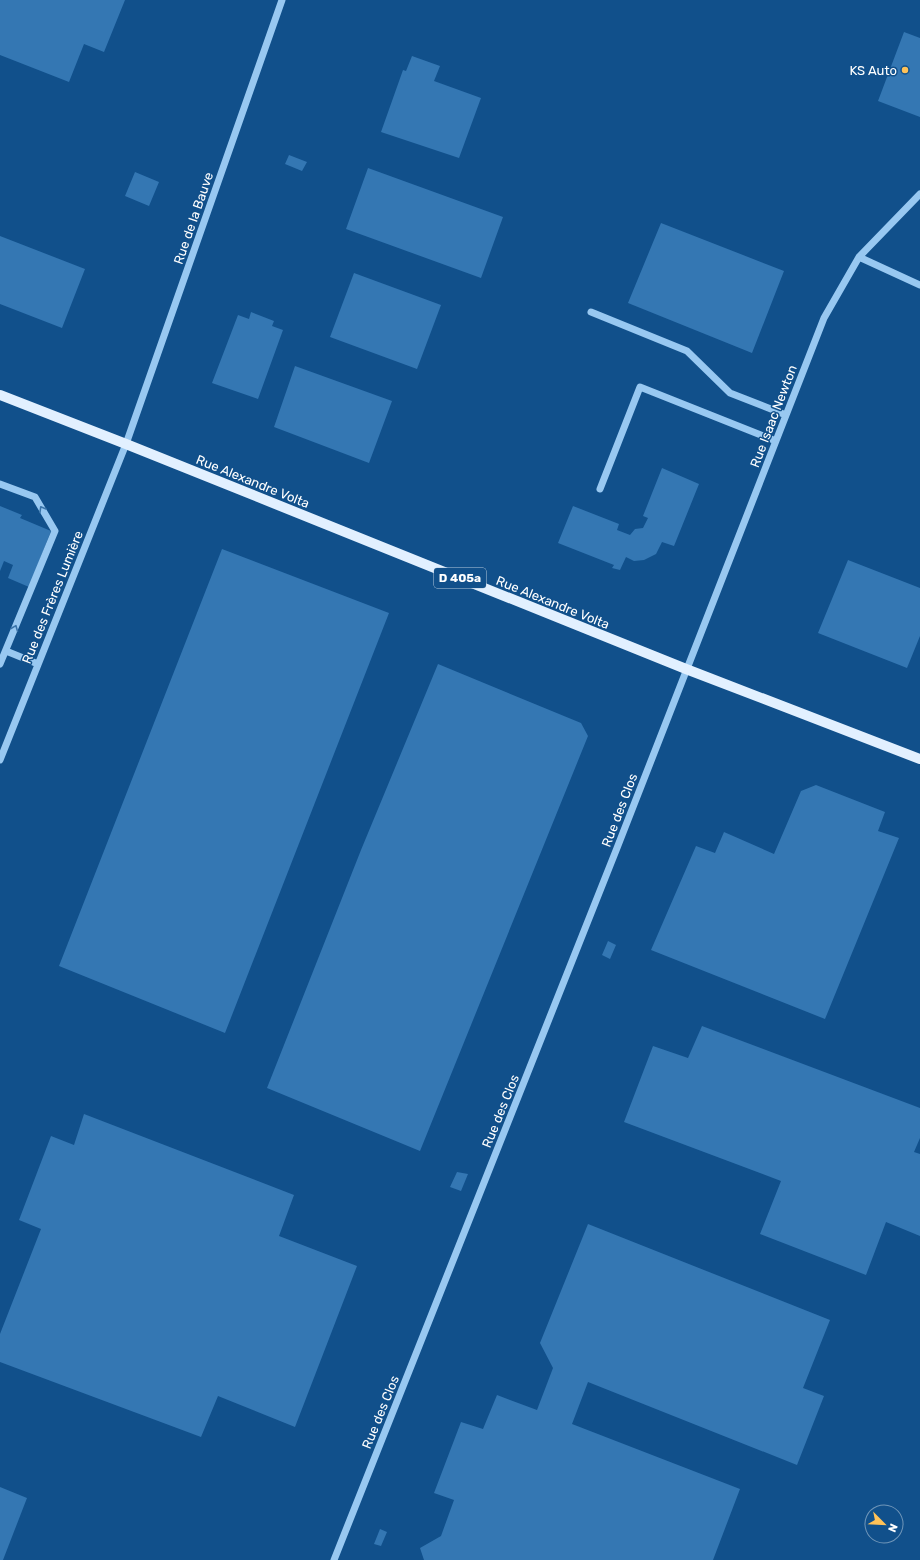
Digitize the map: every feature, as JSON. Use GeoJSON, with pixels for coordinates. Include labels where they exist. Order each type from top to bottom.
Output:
{"type":"FeatureCollection","features":[{"type":"Feature","properties":{"kind":"main road","name":"Rue Alexandre Volta"},"geometry":{"type":"LineString","coordinates":[[0,395],[126,444],[686,669],[920,759]]}},
{"type":"Feature","properties":{"kind":"street","name":"Rue de la Bauve"},"geometry":{"type":"LineString","coordinates":[[126,444],[282,0]]}},
{"type":"Feature","properties":{"kind":"street","name":"Rue Isaac Newton"},"geometry":{"type":"LineString","coordinates":[[686,669],[824,318],[858,257],[920,194]]}},
{"type":"Feature","properties":{"kind":"street"},"geometry":{"type":"LineString","coordinates":[[858,257],[920,285]]}},
{"type":"Feature","properties":{"kind":"street"},"geometry":{"type":"LineString","coordinates":[[591,312],[687,351],[730,393],[786,415]]}},
{"type":"Feature","properties":{"kind":"street"},"geometry":{"type":"LineString","coordinates":[[600,488],[640,387],[776,441]]}},
{"type":"Feature","properties":{"kind":"street","name":"Rue des Frères Lumière"},"geometry":{"type":"LineString","coordinates":[[0,760],[126,444]]}},
{"type":"Feature","properties":{"kind":"street"},"geometry":{"type":"LineString","coordinates":[[0,484],[35,497],[55,531],[0,664]]}},
{"type":"Feature","properties":{"kind":"street"},"geometry":{"type":"LineString","coordinates":[[6,651],[38,664]]}},
{"type":"Feature","properties":{"kind":"street","name":"Rue des Clos"},"geometry":{"type":"LineString","coordinates":[[334,1560],[618,848],[686,669]]}},
{"type":"Feature","properties":{"kind":"building"},"geometry":{"type":"Polygon","coordinates":[[[0,0],[125,0],[104,52],[84,44],[69,82],[0,55],[0,0]]]}},
{"type":"Feature","properties":{"kind":"building","name":"KS Auto"},"geometry":{"type":"Polygon","coordinates":[[[904,32],[920,38],[920,117],[878,101],[904,32]]]}},
{"type":"Feature","properties":{"kind":"building"},"geometry":{"type":"Polygon","coordinates":[[[412,56],[440,66],[434,81],[481,98],[459,158],[381,132],[403,70],[406,71],[412,56]]]}},
{"type":"Feature","properties":{"kind":"building"},"geometry":{"type":"Polygon","coordinates":[[[289,155],[307,162],[302,171],[285,164],[289,155]]]}},
{"type":"Feature","properties":{"kind":"building"},"geometry":{"type":"Polygon","coordinates":[[[368,168],[503,217],[481,278],[346,229],[368,168]]]}},
{"type":"Feature","properties":{"kind":"building"},"geometry":{"type":"Polygon","coordinates":[[[135,172],[159,182],[149,206],[125,196],[135,172]]]}},
{"type":"Feature","properties":{"kind":"building"},"geometry":{"type":"Polygon","coordinates":[[[661,223],[784,271],[752,353],[628,303],[661,223]]]}},
{"type":"Feature","properties":{"kind":"building"},"geometry":{"type":"Polygon","coordinates":[[[0,236],[85,269],[62,328],[0,304],[0,236]]]}},
{"type":"Feature","properties":{"kind":"building"},"geometry":{"type":"Polygon","coordinates":[[[354,273],[441,305],[417,369],[330,337],[354,273]]]}},
{"type":"Feature","properties":{"kind":"building"},"geometry":{"type":"Polygon","coordinates":[[[251,312],[274,321],[272,326],[283,330],[258,399],[212,383],[238,315],[249,319],[251,312]]]}},
{"type":"Feature","properties":{"kind":"building"},"geometry":{"type":"Polygon","coordinates":[[[295,366],[392,401],[369,463],[274,427],[295,366]]]}},
{"type":"Feature","properties":{"kind":"building"},"geometry":{"type":"Polygon","coordinates":[[[662,468],[699,484],[674,546],[662,542],[656,554],[644,560],[634,561],[626,557],[620,570],[612,568],[614,565],[558,543],[573,506],[619,524],[617,530],[630,535],[635,529],[643,528],[648,518],[643,516],[662,468]]]}},
{"type":"Feature","properties":{"kind":"building"},"geometry":{"type":"Polygon","coordinates":[[[0,506],[22,515],[20,518],[51,531],[29,587],[8,578],[13,565],[4,561],[0,571],[0,506]]]}},
{"type":"Feature","properties":{"kind":"building"},"geometry":{"type":"Polygon","coordinates":[[[222,549],[389,613],[225,1033],[59,966],[222,549]]]}},
{"type":"Feature","properties":{"kind":"building"},"geometry":{"type":"Polygon","coordinates":[[[848,560],[920,588],[920,636],[907,668],[818,633],[848,560]]]}},
{"type":"Feature","properties":{"kind":"building"},"geometry":{"type":"Polygon","coordinates":[[[438,664],[581,723],[588,736],[420,1151],[267,1088],[361,850],[438,664]]]}},
{"type":"Feature","properties":{"kind":"building"},"geometry":{"type":"Polygon","coordinates":[[[816,785],[885,812],[878,831],[899,838],[825,1019],[651,950],[696,846],[715,853],[724,832],[774,854],[801,791],[816,785]]]}},
{"type":"Feature","properties":{"kind":"building"},"geometry":{"type":"Polygon","coordinates":[[[608,941],[616,945],[610,959],[602,955],[608,941]]]}},
{"type":"Feature","properties":{"kind":"building"},"geometry":{"type":"Polygon","coordinates":[[[702,1026],[920,1108],[920,1138],[914,1152],[920,1154],[920,1236],[886,1222],[866,1275],[760,1234],[781,1181],[624,1122],[653,1046],[688,1058],[702,1026]]]}},
{"type":"Feature","properties":{"kind":"building"},"geometry":{"type":"Polygon","coordinates":[[[84,1114],[294,1195],[279,1236],[357,1266],[295,1427],[218,1396],[201,1437],[0,1362],[0,1334],[41,1229],[19,1220],[51,1136],[74,1145],[84,1114]]]}},
{"type":"Feature","properties":{"kind":"building"},"geometry":{"type":"Polygon","coordinates":[[[457,1172],[468,1174],[461,1191],[450,1187],[457,1172]]]}},
{"type":"Feature","properties":{"kind":"building"},"geometry":{"type":"Polygon","coordinates":[[[588,1224],[830,1320],[803,1388],[824,1396],[797,1465],[588,1382],[572,1424],[740,1489],[713,1560],[424,1560],[420,1548],[441,1536],[454,1500],[434,1493],[461,1422],[483,1429],[497,1395],[537,1410],[553,1368],[540,1343],[588,1224]]]}},
{"type":"Feature","properties":{"kind":"building"},"geometry":{"type":"Polygon","coordinates":[[[0,1487],[27,1498],[3,1560],[0,1560],[0,1487]]]}},
{"type":"Feature","properties":{"kind":"building"},"geometry":{"type":"Polygon","coordinates":[[[380,1529],[387,1532],[381,1546],[374,1544],[380,1529]]]}},
{"type":"Feature","properties":{"kind":"place","name":"KS Auto"},"geometry":{"type":"Point","coordinates":[905,70]}}]}
